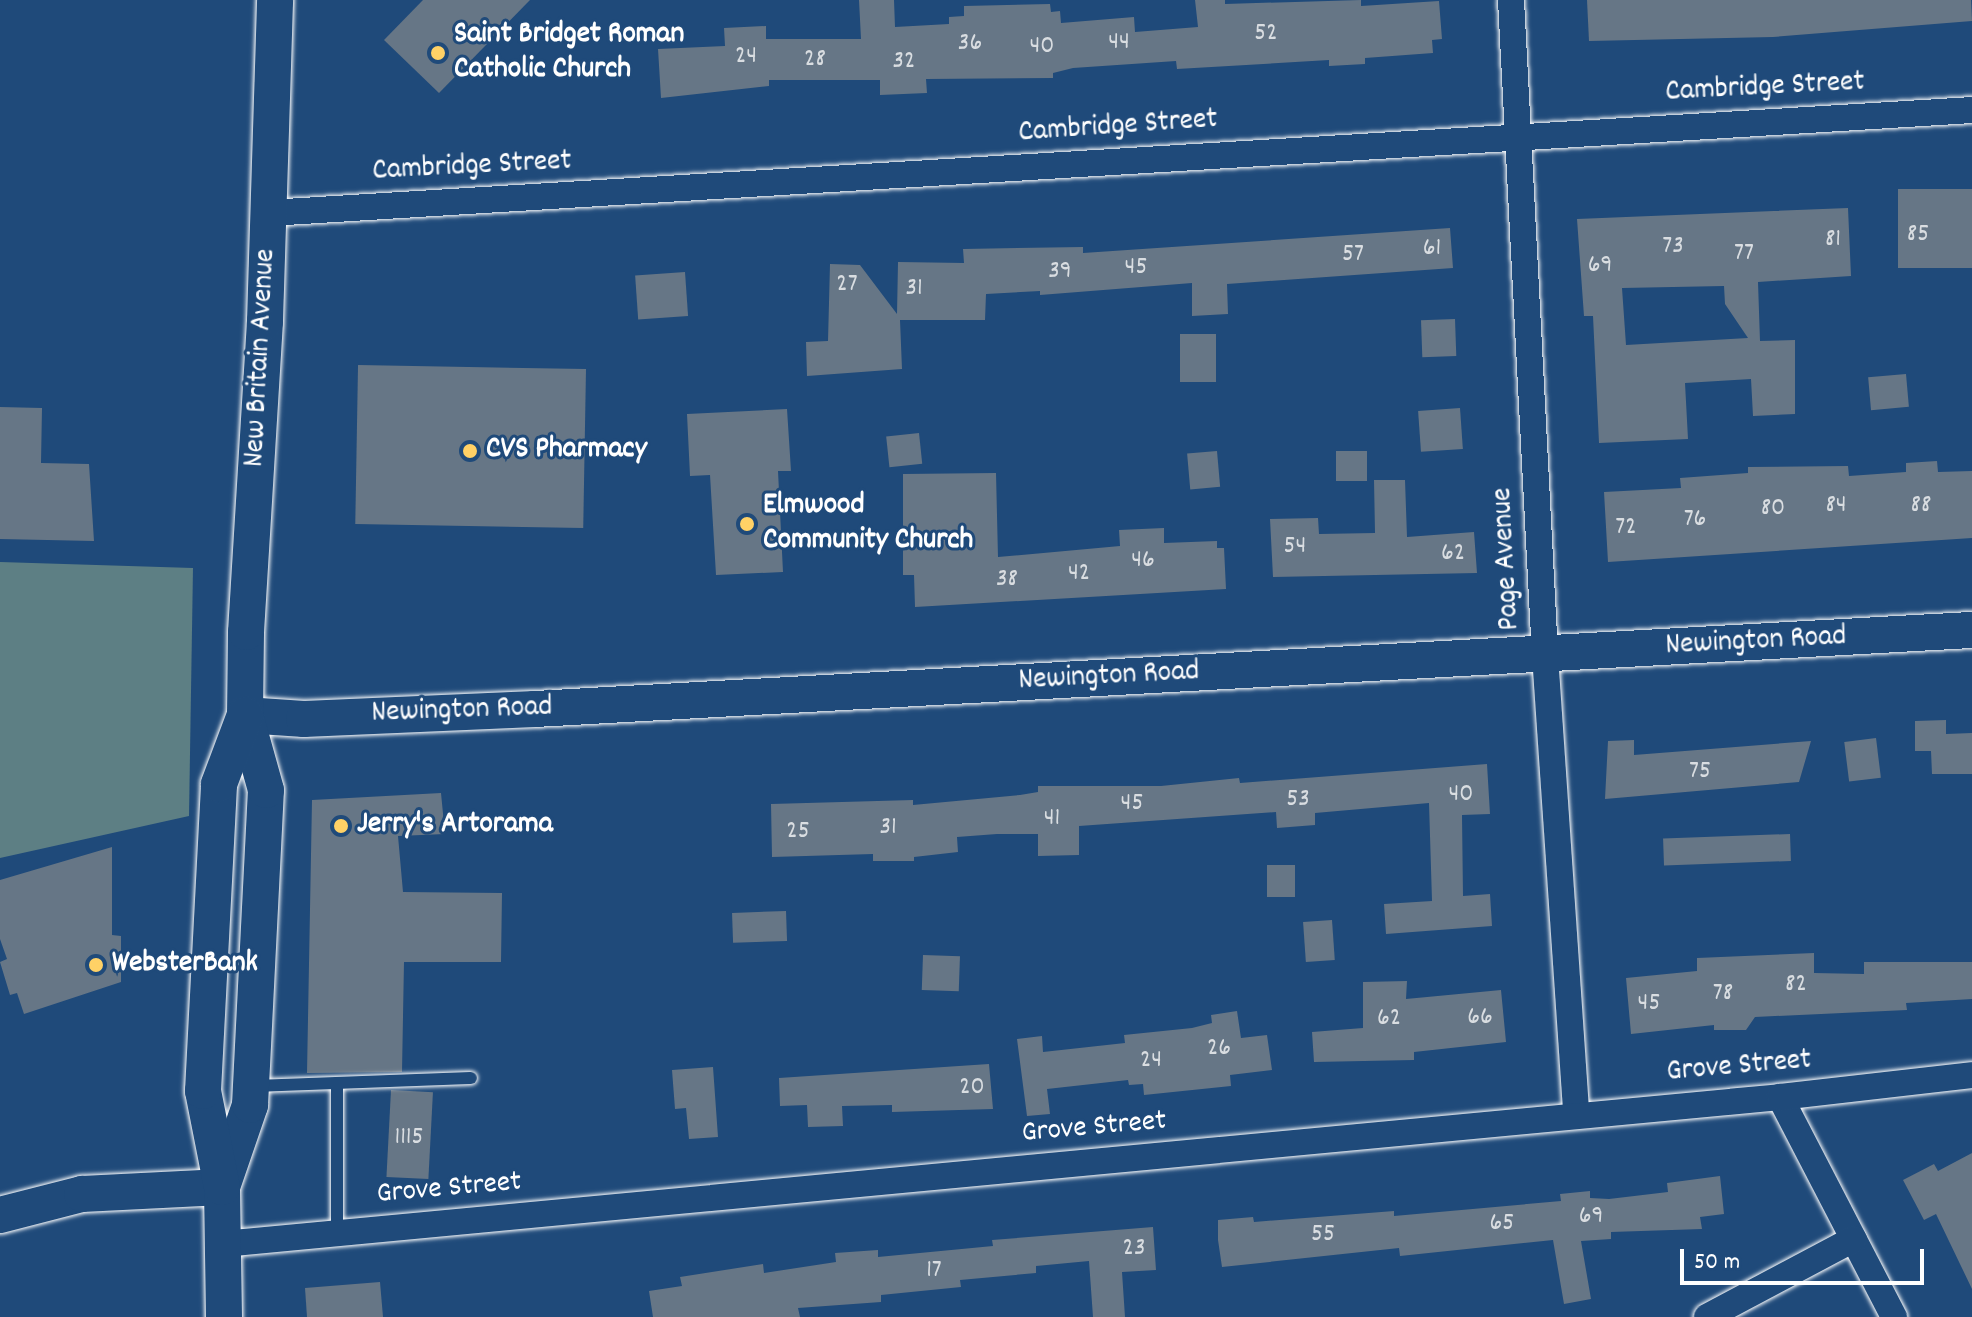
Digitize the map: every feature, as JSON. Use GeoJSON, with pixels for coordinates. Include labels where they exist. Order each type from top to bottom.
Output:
{"type":"FeatureCollection","features":[{"type":"Feature","properties":{"kind":"main road","name":"New Britain Avenue"},"geometry":{"type":"LineString","coordinates":[[224,1317],[222,1187],[203,1091],[219,784],[245,715],[269,213],[275,0]]}},
{"type":"Feature","properties":{"kind":"main road","name":"Newington Road"},"geometry":{"type":"LineString","coordinates":[[245,715],[304,719],[535,709],[1972,630]]}},
{"type":"Feature","properties":{"kind":"main road","name":"New Britain Avenue"},"geometry":{"type":"LineString","coordinates":[[222,1187],[250,1105],[266,790],[245,715]]}},
{"type":"Feature","properties":{"kind":"main road"},"geometry":{"type":"LineString","coordinates":[[0,1215],[82,1194],[222,1187]]}},
{"type":"Feature","properties":{"kind":"street","name":"Page Avenue"},"geometry":{"type":"LineString","coordinates":[[1511,0],[1545,655],[1576,1115]]}},
{"type":"Feature","properties":{"kind":"street","name":"Cambridge Street"},"geometry":{"type":"LineString","coordinates":[[269,213],[1972,110]]}},
{"type":"Feature","properties":{"kind":"street","name":"Grove Street"},"geometry":{"type":"LineString","coordinates":[[223,1244],[1780,1097],[1972,1075]]}},
{"type":"Feature","properties":{"kind":"street"},"geometry":{"type":"LineString","coordinates":[[1780,1097],[1894,1317]]}},
{"type":"Feature","properties":{"kind":"street"},"geometry":{"type":"LineString","coordinates":[[1707,1317],[1854,1239]]}},
{"type":"Feature","properties":{"kind":"lane"},"geometry":{"type":"LineString","coordinates":[[251,1086],[471,1078]]}},
{"type":"Feature","properties":{"kind":"lane"},"geometry":{"type":"LineString","coordinates":[[337,1083],[337,1233]]}},
{"type":"Feature","properties":{"kind":"green space"},"geometry":{"type":"Polygon","coordinates":[[[0,562],[193,568],[189,816],[0,858],[0,562]]]}},
{"type":"Feature","properties":{"kind":"building","name":"Saint Bridget Roman Catholic Church"},"geometry":{"type":"Polygon","coordinates":[[[423,0],[530,0],[439,93],[384,40],[423,0]]]}},
{"type":"Feature","properties":{"kind":"building"},"geometry":{"type":"Polygon","coordinates":[[[859,0],[894,0],[895,27],[949,24],[949,17],[964,16],[964,6],[1050,4],[1051,12],[1060,11],[1061,23],[1134,17],[1135,32],[1198,27],[1195,0],[1225,0],[1225,4],[1361,0],[1361,6],[1439,1],[1442,39],[1432,40],[1433,53],[1365,58],[1365,64],[1329,66],[1329,60],[1177,69],[1176,61],[1073,68],[1053,73],[1053,78],[926,79],[927,93],[880,95],[880,80],[769,80],[769,86],[661,98],[658,49],[725,46],[724,28],[766,26],[766,39],[861,39],[859,0]]]}},
{"type":"Feature","properties":{"kind":"building"},"geometry":{"type":"Polygon","coordinates":[[[1587,0],[1971,0],[1972,21],[1773,37],[1589,41],[1587,0]]]}},
{"type":"Feature","properties":{"kind":"building"},"geometry":{"type":"Polygon","coordinates":[[[1898,189],[1972,189],[1972,268],[1898,268],[1898,189]]]}},
{"type":"Feature","properties":{"kind":"building"},"geometry":{"type":"Polygon","coordinates":[[[1848,208],[1851,276],[1758,282],[1760,341],[1795,340],[1795,414],[1753,416],[1751,379],[1685,383],[1688,439],[1599,443],[1593,316],[1584,316],[1577,219],[1848,208]],[[1724,286],[1622,288],[1626,345],[1748,338],[1725,304],[1724,286]]]}},
{"type":"Feature","properties":{"kind":"building"},"geometry":{"type":"Polygon","coordinates":[[[1450,228],[1453,268],[1227,284],[1228,314],[1192,316],[1192,283],[1040,295],[1040,291],[986,294],[985,320],[900,320],[902,369],[807,376],[806,342],[828,341],[830,264],[860,265],[897,314],[898,262],[964,263],[963,249],[1083,247],[1083,253],[1450,228]]]}},
{"type":"Feature","properties":{"kind":"building"},"geometry":{"type":"Polygon","coordinates":[[[685,272],[688,316],[638,319],[635,275],[685,272]]]}},
{"type":"Feature","properties":{"kind":"building"},"geometry":{"type":"Polygon","coordinates":[[[1455,319],[1456,356],[1422,357],[1421,320],[1455,319]]]}},
{"type":"Feature","properties":{"kind":"building"},"geometry":{"type":"Polygon","coordinates":[[[1180,334],[1216,334],[1216,382],[1180,382],[1180,334]]]}},
{"type":"Feature","properties":{"kind":"building","name":"CVS Pharmacy"},"geometry":{"type":"Polygon","coordinates":[[[358,365],[586,369],[583,528],[355,524],[358,365]]]}},
{"type":"Feature","properties":{"kind":"building"},"geometry":{"type":"Polygon","coordinates":[[[1906,374],[1909,407],[1871,410],[1868,377],[1906,374]]]}},
{"type":"Feature","properties":{"kind":"building"},"geometry":{"type":"Polygon","coordinates":[[[0,407],[42,408],[41,463],[89,464],[94,541],[0,539],[0,407]]]}},
{"type":"Feature","properties":{"kind":"building"},"geometry":{"type":"Polygon","coordinates":[[[1460,408],[1463,449],[1421,452],[1418,411],[1460,408]]]}},
{"type":"Feature","properties":{"kind":"building","name":"Elmwood Community Church"},"geometry":{"type":"Polygon","coordinates":[[[787,409],[791,471],[778,471],[783,572],[716,575],[710,475],[690,476],[687,414],[787,409]]]}},
{"type":"Feature","properties":{"kind":"building"},"geometry":{"type":"Polygon","coordinates":[[[919,433],[922,464],[889,467],[886,436],[919,433]]]}},
{"type":"Feature","properties":{"kind":"building"},"geometry":{"type":"Polygon","coordinates":[[[1217,451],[1220,487],[1190,489],[1187,454],[1217,451]]]}},
{"type":"Feature","properties":{"kind":"building"},"geometry":{"type":"Polygon","coordinates":[[[1336,451],[1367,451],[1367,481],[1336,481],[1336,451]]]}},
{"type":"Feature","properties":{"kind":"building"},"geometry":{"type":"Polygon","coordinates":[[[1937,461],[1938,472],[1972,471],[1972,538],[1608,562],[1604,492],[1681,488],[1680,478],[1748,473],[1748,467],[1848,466],[1849,476],[1906,472],[1906,463],[1937,461]]]}},
{"type":"Feature","properties":{"kind":"building"},"geometry":{"type":"Polygon","coordinates":[[[996,473],[998,557],[1120,546],[1119,530],[1164,528],[1164,543],[1217,541],[1217,548],[1224,548],[1226,589],[915,607],[914,575],[903,575],[903,474],[996,473]]]}},
{"type":"Feature","properties":{"kind":"building"},"geometry":{"type":"Polygon","coordinates":[[[1374,480],[1405,480],[1407,537],[1474,532],[1477,573],[1273,577],[1270,519],[1318,518],[1319,534],[1375,533],[1374,480]]]}},
{"type":"Feature","properties":{"kind":"building"},"geometry":{"type":"Polygon","coordinates":[[[1946,720],[1946,734],[1972,733],[1972,774],[1932,774],[1931,751],[1915,751],[1915,721],[1946,720]]]}},
{"type":"Feature","properties":{"kind":"building"},"geometry":{"type":"Polygon","coordinates":[[[1876,738],[1881,778],[1849,782],[1844,742],[1876,738]]]}},
{"type":"Feature","properties":{"kind":"building"},"geometry":{"type":"Polygon","coordinates":[[[1634,740],[1634,755],[1811,741],[1799,782],[1605,799],[1608,741],[1634,740]]]}},
{"type":"Feature","properties":{"kind":"building"},"geometry":{"type":"Polygon","coordinates":[[[1487,764],[1490,814],[1462,815],[1463,896],[1490,894],[1492,926],[1386,934],[1384,904],[1432,901],[1429,803],[1315,813],[1315,825],[1277,828],[1276,812],[1079,826],[1079,855],[1038,856],[1038,834],[997,834],[957,837],[958,852],[914,857],[914,861],[873,861],[873,854],[772,857],[771,804],[913,800],[913,805],[1020,795],[1038,792],[1038,786],[1161,786],[1239,778],[1240,783],[1487,764]]]}},
{"type":"Feature","properties":{"kind":"building"},"geometry":{"type":"Polygon","coordinates":[[[441,793],[445,834],[398,836],[403,892],[502,893],[501,962],[404,962],[402,1072],[307,1073],[312,800],[441,793]]]}},
{"type":"Feature","properties":{"kind":"building"},"geometry":{"type":"Polygon","coordinates":[[[1790,834],[1791,861],[1664,865],[1663,838],[1790,834]]]}},
{"type":"Feature","properties":{"kind":"building"},"geometry":{"type":"Polygon","coordinates":[[[112,847],[112,935],[121,936],[121,982],[24,1014],[17,993],[10,995],[0,962],[7,959],[0,939],[0,880],[112,847]]]}},
{"type":"Feature","properties":{"kind":"building"},"geometry":{"type":"Polygon","coordinates":[[[1267,865],[1295,865],[1295,897],[1267,897],[1267,865]]]}},
{"type":"Feature","properties":{"kind":"building"},"geometry":{"type":"Polygon","coordinates":[[[786,911],[787,941],[733,943],[732,913],[786,911]]]}},
{"type":"Feature","properties":{"kind":"building"},"geometry":{"type":"Polygon","coordinates":[[[1332,920],[1335,960],[1306,962],[1303,922],[1332,920]]]}},
{"type":"Feature","properties":{"kind":"building"},"geometry":{"type":"Polygon","coordinates":[[[1814,953],[1814,973],[1864,974],[1864,962],[1972,962],[1972,999],[1906,1003],[1907,1010],[1755,1017],[1746,1030],[1714,1030],[1714,1025],[1631,1034],[1626,978],[1697,971],[1697,958],[1814,953]]]}},
{"type":"Feature","properties":{"kind":"building"},"geometry":{"type":"Polygon","coordinates":[[[923,955],[960,956],[959,991],[922,990],[923,955]]]}},
{"type":"Feature","properties":{"kind":"building"},"geometry":{"type":"Polygon","coordinates":[[[1407,981],[1406,999],[1501,990],[1506,1042],[1414,1052],[1414,1060],[1314,1062],[1312,1032],[1363,1028],[1363,982],[1407,981]]]}},
{"type":"Feature","properties":{"kind":"building"},"geometry":{"type":"Polygon","coordinates":[[[1237,1011],[1241,1038],[1267,1035],[1272,1070],[1230,1075],[1231,1086],[1144,1095],[1143,1084],[1129,1085],[1128,1080],[1047,1089],[1050,1114],[1027,1116],[1017,1039],[1042,1036],[1043,1052],[1125,1043],[1124,1035],[1192,1028],[1212,1023],[1211,1015],[1237,1011]]]}},
{"type":"Feature","properties":{"kind":"building"},"geometry":{"type":"Polygon","coordinates":[[[989,1064],[993,1109],[892,1112],[892,1105],[842,1106],[843,1126],[808,1127],[807,1105],[780,1106],[779,1078],[989,1064]]]}},
{"type":"Feature","properties":{"kind":"building"},"geometry":{"type":"Polygon","coordinates":[[[713,1067],[718,1137],[689,1139],[686,1108],[675,1109],[672,1070],[713,1067]]]}},
{"type":"Feature","properties":{"kind":"building"},"geometry":{"type":"Polygon","coordinates":[[[391,1090],[433,1092],[428,1179],[386,1177],[391,1090]]]}},
{"type":"Feature","properties":{"kind":"building"},"geometry":{"type":"Polygon","coordinates":[[[1972,1153],[1972,1289],[1936,1214],[1924,1220],[1903,1180],[1934,1164],[1938,1171],[1972,1153]]]}},
{"type":"Feature","properties":{"kind":"building"},"geometry":{"type":"Polygon","coordinates":[[[1720,1176],[1724,1214],[1700,1217],[1702,1229],[1611,1232],[1611,1239],[1581,1241],[1591,1299],[1564,1304],[1553,1240],[1400,1256],[1399,1248],[1222,1267],[1218,1220],[1253,1217],[1254,1222],[1394,1211],[1394,1216],[1561,1201],[1560,1194],[1590,1191],[1590,1198],[1609,1199],[1668,1192],[1667,1183],[1720,1176]]]}},
{"type":"Feature","properties":{"kind":"building"},"geometry":{"type":"Polygon","coordinates":[[[1153,1227],[1156,1270],[1122,1272],[1125,1317],[1093,1317],[1089,1261],[1036,1266],[1036,1273],[960,1280],[961,1287],[881,1295],[881,1302],[798,1308],[800,1317],[653,1317],[649,1291],[682,1286],[680,1277],[763,1264],[764,1273],[836,1262],[835,1253],[878,1250],[878,1257],[993,1246],[992,1240],[1153,1227]]]}},
{"type":"Feature","properties":{"kind":"building"},"geometry":{"type":"Polygon","coordinates":[[[380,1282],[383,1317],[307,1317],[305,1288],[380,1282]]]}},
{"type":"Feature","properties":{"kind":"place","name":"Saint Bridget Roman Catholic Church"},"geometry":{"type":"Point","coordinates":[438,53]}},
{"type":"Feature","properties":{"kind":"place","name":"CVS Pharmacy"},"geometry":{"type":"Point","coordinates":[470,451]}},
{"type":"Feature","properties":{"kind":"place","name":"Elmwood Community Church"},"geometry":{"type":"Point","coordinates":[747,524]}},
{"type":"Feature","properties":{"kind":"place","name":"Jerry's Artorama"},"geometry":{"type":"Point","coordinates":[341,826]}},
{"type":"Feature","properties":{"kind":"place","name":"WebsterBank"},"geometry":{"type":"Point","coordinates":[96,965]}}]}
